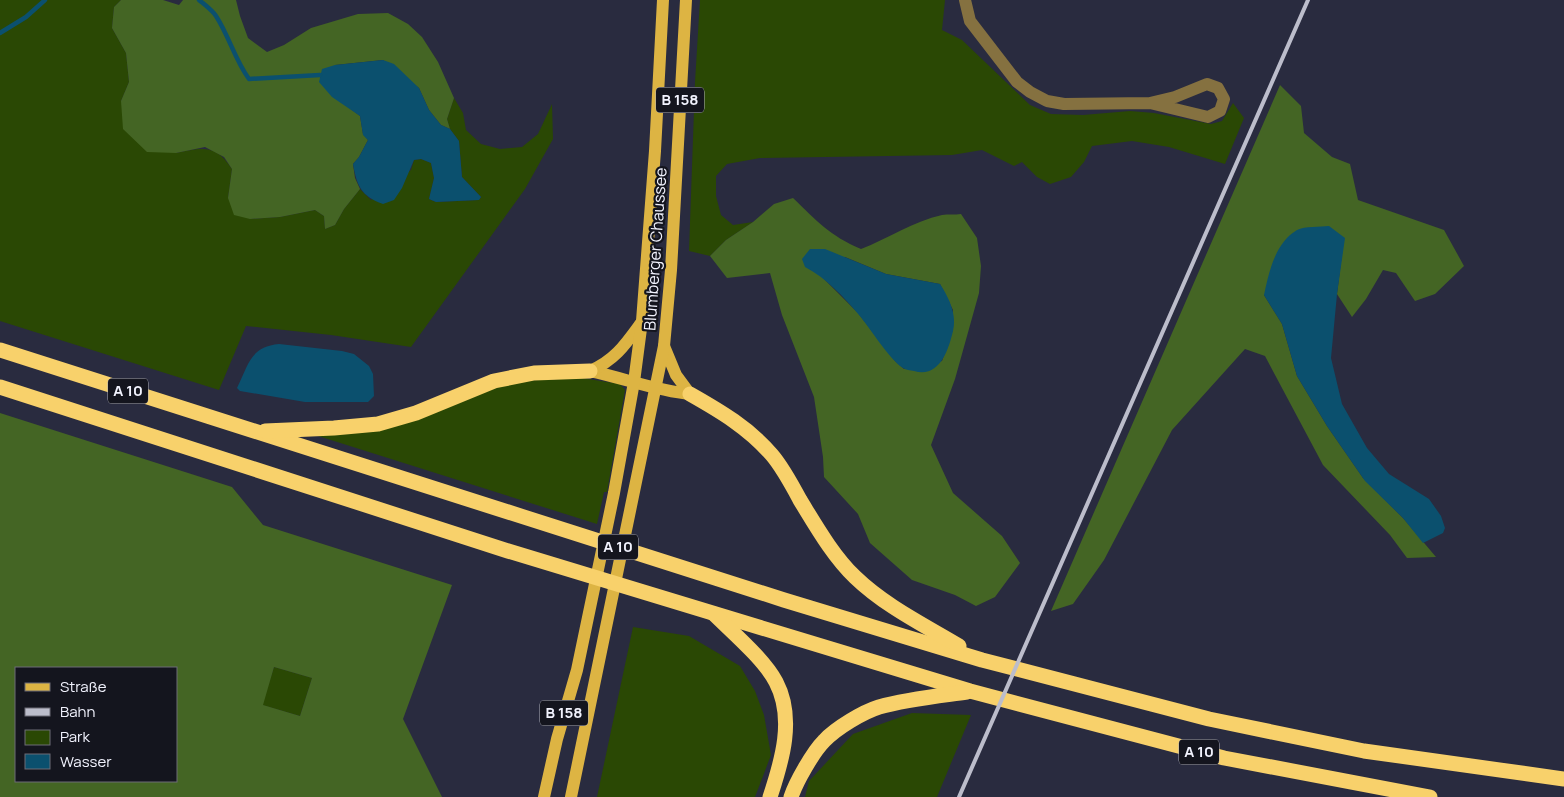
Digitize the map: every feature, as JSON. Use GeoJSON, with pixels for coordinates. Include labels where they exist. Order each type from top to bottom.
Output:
{"type":"FeatureCollection","features":[{"type":"Feature","properties":{"kind":"highway","name":"A 10"},"geometry":{"type":"LineString","coordinates":[[0,350],[784,600],[982,660],[1209,718],[1364,751],[1564,779]]}},
{"type":"Feature","properties":{"kind":"highway"},"geometry":{"type":"LineString","coordinates":[[255,431],[378,424],[416,413],[494,381],[534,373],[590,371]]}},
{"type":"Feature","properties":{"kind":"highway","name":"A 10"},"geometry":{"type":"LineString","coordinates":[[0,387],[489,545],[970,691],[1224,758],[1430,797]]}},
{"type":"Feature","properties":{"kind":"highway"},"geometry":{"type":"LineString","coordinates":[[690,394],[734,420],[755,437],[773,456],[813,522],[836,555],[855,577],[905,615],[982,660]]}},
{"type":"Feature","properties":{"kind":"highway"},"geometry":{"type":"LineString","coordinates":[[713,612],[761,662],[776,681],[784,701],[786,721],[783,753],[770,797]]}},
{"type":"Feature","properties":{"kind":"highway"},"geometry":{"type":"LineString","coordinates":[[791,797],[796,784],[824,741],[855,718],[878,707],[970,691]]}},
{"type":"Feature","properties":{"kind":"main road","name":"Blumberger Chaussee"},"geometry":{"type":"LineString","coordinates":[[544,797],[557,739],[577,670],[614,493],[634,382],[642,321],[655,151],[662,0]]}},
{"type":"Feature","properties":{"kind":"main road","name":"Blumberger Chaussee"},"geometry":{"type":"LineString","coordinates":[[571,797],[664,346],[671,270],[686,0]]}},
{"type":"Feature","properties":{"kind":"main road"},"geometry":{"type":"LineString","coordinates":[[590,371],[604,365],[614,357],[642,321]]}},
{"type":"Feature","properties":{"kind":"main road"},"geometry":{"type":"LineString","coordinates":[[664,346],[676,375],[690,394]]}},
{"type":"Feature","properties":{"kind":"main road"},"geometry":{"type":"LineString","coordinates":[[590,371],[656,389],[690,394]]}},
{"type":"Feature","properties":{"kind":"street"},"geometry":{"type":"LineString","coordinates":[[965,0],[970,21],[1017,82],[1030,92],[1047,100],[1064,104],[1150,103],[1175,97],[1207,84],[1218,88],[1224,98],[1220,111],[1208,118],[1150,103]]}},
{"type":"Feature","properties":{"kind":"green space"},"geometry":{"type":"Polygon","coordinates":[[[0,0],[121,0],[114,7],[112,28],[126,53],[129,82],[121,101],[176,153],[207,149],[220,155],[232,169],[228,198],[250,219],[280,217],[315,210],[324,216],[325,229],[335,225],[344,209],[360,189],[371,200],[411,170],[414,160],[421,159],[431,163],[434,178],[429,199],[436,202],[479,200],[481,197],[462,177],[459,141],[450,129],[447,119],[454,98],[463,113],[466,130],[481,144],[500,149],[522,147],[538,134],[552,104],[553,139],[525,189],[411,347],[331,335],[246,326],[219,390],[0,321],[0,0]]]}},
{"type":"Feature","properties":{"kind":"green space"},"geometry":{"type":"Polygon","coordinates":[[[121,0],[163,0],[179,5],[183,0],[236,0],[248,38],[267,52],[284,45],[311,28],[358,14],[388,13],[408,24],[422,37],[438,62],[454,98],[447,119],[450,129],[441,125],[429,110],[419,88],[383,60],[335,65],[348,107],[360,116],[363,134],[368,140],[353,164],[355,178],[360,189],[344,209],[335,225],[325,229],[324,216],[315,210],[280,217],[250,219],[234,215],[228,198],[232,169],[224,157],[205,147],[176,153],[147,152],[123,129],[121,101],[129,82],[126,53],[112,28],[114,7],[121,0]]]}},
{"type":"Feature","properties":{"kind":"green space"},"geometry":{"type":"Polygon","coordinates":[[[700,0],[945,0],[942,30],[962,40],[1030,105],[1051,114],[1083,115],[1130,111],[1154,113],[1211,124],[1222,121],[1233,103],[1244,118],[1225,164],[1169,147],[1132,141],[1092,146],[1084,162],[1071,177],[1050,184],[1037,177],[1022,162],[1014,166],[982,150],[952,155],[760,158],[727,164],[716,176],[716,196],[721,215],[733,225],[753,222],[726,240],[710,256],[689,251],[700,0]]]}},
{"type":"Feature","properties":{"kind":"green space"},"geometry":{"type":"Polygon","coordinates":[[[1280,85],[1301,106],[1304,133],[1332,157],[1350,164],[1358,200],[1444,230],[1464,266],[1435,294],[1415,301],[1396,273],[1383,270],[1366,299],[1352,317],[1337,294],[1344,238],[1264,295],[1282,324],[1297,376],[1327,426],[1363,478],[1403,518],[1436,557],[1407,558],[1390,535],[1323,465],[1265,356],[1245,349],[1172,430],[1104,560],[1073,604],[1051,611],[1280,85]]]}},
{"type":"Feature","properties":{"kind":"green space"},"geometry":{"type":"Polygon","coordinates":[[[793,198],[832,233],[861,249],[921,221],[944,215],[961,214],[977,238],[981,266],[979,293],[955,379],[931,445],[953,493],[1002,536],[1020,563],[995,597],[976,606],[955,595],[912,580],[870,543],[858,514],[824,477],[814,397],[782,315],[770,273],[727,278],[710,256],[726,240],[753,222],[774,204],[793,198]],[[845,257],[820,275],[858,313],[895,361],[904,369],[942,361],[953,329],[953,310],[940,284],[886,274],[845,257]]]}},
{"type":"Feature","properties":{"kind":"green space"},"geometry":{"type":"Polygon","coordinates":[[[582,378],[620,384],[625,390],[607,492],[604,492],[597,524],[315,435],[368,431],[518,381],[582,378]]]}},
{"type":"Feature","properties":{"kind":"green space"},"geometry":{"type":"Polygon","coordinates":[[[0,413],[232,487],[263,525],[452,585],[403,719],[442,797],[0,797],[0,413]],[[274,667],[263,705],[300,716],[312,678],[274,667]]]}},
{"type":"Feature","properties":{"kind":"green space"},"geometry":{"type":"Polygon","coordinates":[[[633,627],[689,636],[740,666],[755,691],[764,715],[771,755],[755,797],[597,797],[633,627]]]}},
{"type":"Feature","properties":{"kind":"green space"},"geometry":{"type":"Polygon","coordinates":[[[274,667],[312,678],[300,716],[262,705],[274,667]]]}},
{"type":"Feature","properties":{"kind":"green space"},"geometry":{"type":"Polygon","coordinates":[[[912,713],[971,715],[937,797],[805,797],[809,781],[853,734],[912,713]]]}},
{"type":"Feature","properties":{"kind":"water"},"geometry":{"type":"Polygon","coordinates":[[[383,60],[394,64],[419,88],[429,110],[441,125],[450,129],[459,141],[462,177],[481,197],[479,200],[436,202],[429,199],[434,178],[431,163],[421,159],[414,160],[402,188],[394,200],[383,204],[365,194],[361,189],[353,164],[368,140],[363,135],[360,116],[332,97],[319,82],[322,69],[335,65],[383,60]]]}},
{"type":"Feature","properties":{"kind":"water"},"geometry":{"type":"Polygon","coordinates":[[[1329,226],[1345,238],[1331,358],[1342,404],[1367,448],[1389,474],[1429,499],[1441,516],[1445,528],[1443,533],[1423,543],[1403,518],[1365,481],[1327,426],[1297,376],[1282,324],[1264,295],[1274,259],[1283,242],[1297,230],[1308,227],[1329,226]]]}},
{"type":"Feature","properties":{"kind":"water"},"geometry":{"type":"Polygon","coordinates":[[[810,249],[825,249],[886,274],[940,284],[949,301],[954,318],[951,339],[941,362],[930,371],[923,372],[905,369],[897,363],[841,295],[827,282],[805,267],[802,259],[810,249]]]}},
{"type":"Feature","properties":{"kind":"water"},"geometry":{"type":"Polygon","coordinates":[[[279,344],[354,354],[369,366],[373,374],[374,396],[368,402],[305,402],[240,391],[237,388],[248,364],[256,353],[269,346],[279,344]]]}},
{"type":"Feature","properties":{"kind":"waterway"},"geometry":{"type":"LineString","coordinates":[[0,33],[26,17],[45,0]]}},
{"type":"Feature","properties":{"kind":"waterway"},"geometry":{"type":"LineString","coordinates":[[199,0],[216,16],[249,79],[320,75]]}},
{"type":"Feature","properties":{"kind":"railway"},"geometry":{"type":"LineString","coordinates":[[959,797],[1308,0]]}}]}
